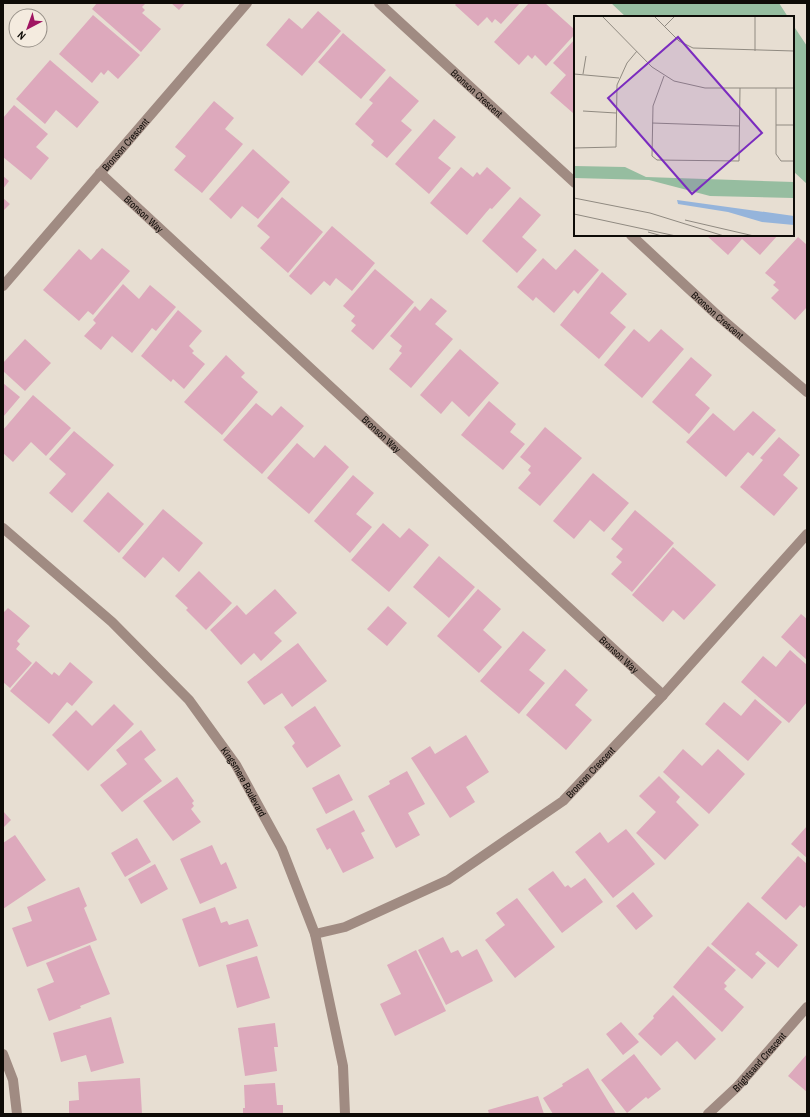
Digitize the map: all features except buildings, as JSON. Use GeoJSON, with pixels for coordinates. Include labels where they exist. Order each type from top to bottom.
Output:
{"type":"FeatureCollection","features":[{"type":"Feature","properties":{"kind":"street","name":"Bronson Crescent"},"geometry":{"type":"LineString","coordinates":[[3,286],[247,3]]}},
{"type":"Feature","properties":{"kind":"street","name":"Bronson Crescent"},"geometry":{"type":"LineString","coordinates":[[379,3],[574,182]]}},
{"type":"Feature","properties":{"kind":"street","name":"Bronson Way"},"geometry":{"type":"LineString","coordinates":[[100,174],[662,695]]}},
{"type":"Feature","properties":{"kind":"street","name":"Bronson Crescent"},"geometry":{"type":"LineString","coordinates":[[632,236],[717,314],[807,392]]}},
{"type":"Feature","properties":{"kind":"street","name":"Kingsmere Boulevard"},"geometry":{"type":"LineString","coordinates":[[3,528],[112,622],[189,700],[236,765],[282,849],[315,934],[343,1066],[346,1114]]}},
{"type":"Feature","properties":{"kind":"street","name":"Bronson Crescent"},"geometry":{"type":"LineString","coordinates":[[315,934],[345,927],[448,880],[563,801],[662,695],[807,534]]}},
{"type":"Feature","properties":{"kind":"street","name":"Brightsand Crescent"},"geometry":{"type":"LineString","coordinates":[[708,1114],[737,1087],[807,1007]]}},
{"type":"Feature","properties":{"kind":"street"},"geometry":{"type":"LineString","coordinates":[[3,1054],[13,1080],[17,1114]]}},
{"type":"Feature","properties":{"kind":"green space"},"geometry":{"type":"Polygon","coordinates":[[[611,3],[779,3],[787,16],[625,16],[611,3]]]}},
{"type":"Feature","properties":{"kind":"green space"},"geometry":{"type":"Polygon","coordinates":[[[794,26],[807,46],[807,184],[794,172],[794,26]]]}}]}
